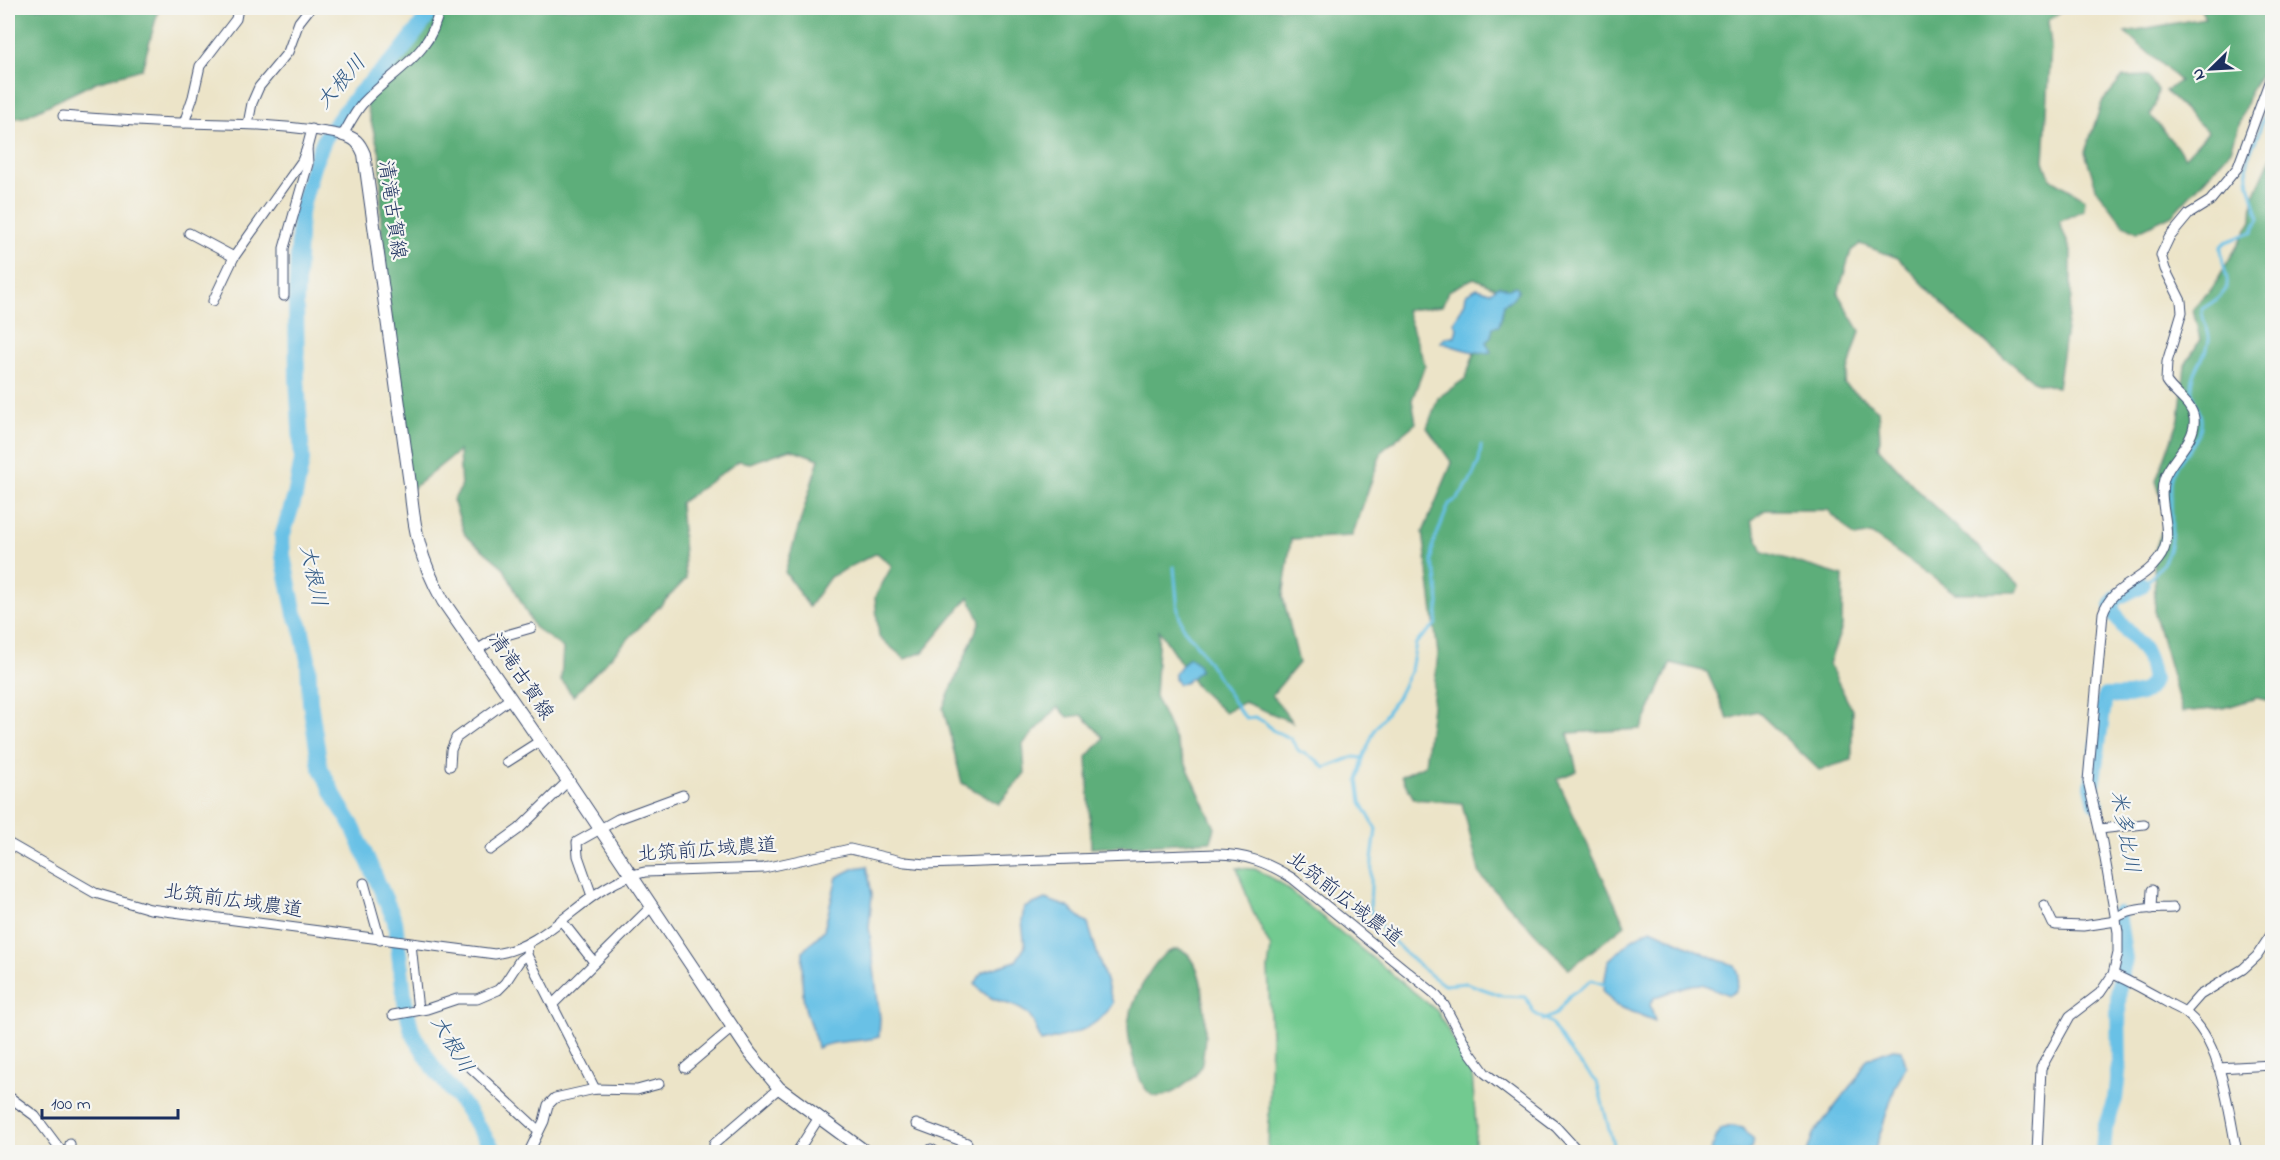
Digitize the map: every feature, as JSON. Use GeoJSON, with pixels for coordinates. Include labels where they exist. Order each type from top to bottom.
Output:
{"type":"FeatureCollection","features":[{"type":"Feature","properties":{"kind":"main road","name":"清滝古賀線"},"geometry":{"type":"LineString","coordinates":[[343,135],[358,142],[364,154],[417,542],[432,580],[443,601],[568,781],[732,1028],[778,1088],[866,1152]]}},
{"type":"Feature","properties":{"kind":"street"},"geometry":{"type":"LineString","coordinates":[[184,123],[200,66],[236,19],[238,8]]}},
{"type":"Feature","properties":{"kind":"street"},"geometry":{"type":"LineString","coordinates":[[248,124],[252,103],[259,87],[288,52],[299,22],[310,8]]}},
{"type":"Feature","properties":{"kind":"street"},"geometry":{"type":"LineString","coordinates":[[63,116],[248,124],[312,129],[343,135],[363,104],[424,47],[432,34],[439,8]]}},
{"type":"Feature","properties":{"kind":"street"},"geometry":{"type":"LineString","coordinates":[[2037,1152],[2041,1068],[2070,1016],[2100,993],[2113,974],[2118,953],[2115,919],[2100,829],[2088,782],[2103,613],[2106,603],[2114,593],[2141,578],[2160,559],[2167,538],[2163,481],[2191,435],[2193,426],[2194,417],[2189,407],[2166,381],[2167,362],[2182,312],[2181,301],[2165,269],[2161,255],[2169,238],[2189,214],[2210,201],[2238,167],[2272,74]]}},
{"type":"Feature","properties":{"kind":"street"},"geometry":{"type":"LineString","coordinates":[[213,301],[234,257],[302,161],[312,129]]}},
{"type":"Feature","properties":{"kind":"street"},"geometry":{"type":"LineString","coordinates":[[284,296],[284,248],[308,164],[307,148]]}},
{"type":"Feature","properties":{"kind":"street"},"geometry":{"type":"LineString","coordinates":[[189,233],[234,257]]}},
{"type":"Feature","properties":{"kind":"street"},"geometry":{"type":"LineString","coordinates":[[477,650],[496,638],[531,628]]}},
{"type":"Feature","properties":{"kind":"street"},"geometry":{"type":"LineString","coordinates":[[450,766],[456,738],[511,698]]}},
{"type":"Feature","properties":{"kind":"street"},"geometry":{"type":"LineString","coordinates":[[507,762],[540,741]]}},
{"type":"Feature","properties":{"kind":"street"},"geometry":{"type":"LineString","coordinates":[[490,850],[519,829],[568,781]]}},
{"type":"Feature","properties":{"kind":"street"},"geometry":{"type":"LineString","coordinates":[[592,896],[578,856],[577,842],[618,819],[683,795]]}},
{"type":"Feature","properties":{"kind":"street"},"geometry":{"type":"LineString","coordinates":[[2100,829],[2144,824]]}},
{"type":"Feature","properties":{"kind":"street","name":"北筑前広域農道"},"geometry":{"type":"LineString","coordinates":[[8,843],[95,893],[123,902],[181,914],[495,954],[507,952],[528,943],[610,884],[629,875],[645,872],[764,868],[850,849],[905,862],[926,864],[1217,854],[1250,857],[1275,867],[1292,878],[1425,985],[1444,1005],[1469,1051],[1485,1073],[1556,1127],[1579,1152]]}},
{"type":"Feature","properties":{"kind":"street"},"geometry":{"type":"LineString","coordinates":[[364,883],[380,940]]}},
{"type":"Feature","properties":{"kind":"street"},"geometry":{"type":"LineString","coordinates":[[2151,909],[2152,890]]}},
{"type":"Feature","properties":{"kind":"street"},"geometry":{"type":"LineString","coordinates":[[2044,905],[2053,924],[2083,926],[2115,919],[2124,912],[2173,908]]}},
{"type":"Feature","properties":{"kind":"street"},"geometry":{"type":"LineString","coordinates":[[553,1004],[651,907]]}},
{"type":"Feature","properties":{"kind":"street"},"geometry":{"type":"LineString","coordinates":[[561,920],[594,962]]}},
{"type":"Feature","properties":{"kind":"street"},"geometry":{"type":"LineString","coordinates":[[2185,1012],[2200,995],[2243,969],[2257,956],[2272,933]]}},
{"type":"Feature","properties":{"kind":"street"},"geometry":{"type":"LineString","coordinates":[[528,943],[527,955],[595,1089]]}},
{"type":"Feature","properties":{"kind":"street"},"geometry":{"type":"LineString","coordinates":[[408,944],[418,1010]]}},
{"type":"Feature","properties":{"kind":"street"},"geometry":{"type":"LineString","coordinates":[[393,1015],[457,999],[477,999],[498,990],[520,960],[527,955]]}},
{"type":"Feature","properties":{"kind":"street"},"geometry":{"type":"LineString","coordinates":[[2113,974],[2140,986],[2185,1012],[2201,1029],[2212,1047],[2237,1152]]}},
{"type":"Feature","properties":{"kind":"street"},"geometry":{"type":"LineString","coordinates":[[685,1068],[732,1028]]}},
{"type":"Feature","properties":{"kind":"street"},"geometry":{"type":"LineString","coordinates":[[2218,1068],[2272,1065]]}},
{"type":"Feature","properties":{"kind":"street"},"geometry":{"type":"LineString","coordinates":[[470,1067],[538,1130]]}},
{"type":"Feature","properties":{"kind":"street"},"geometry":{"type":"LineString","coordinates":[[530,1152],[544,1121],[548,1105],[555,1098],[595,1089],[637,1090],[659,1084]]}},
{"type":"Feature","properties":{"kind":"street"},"geometry":{"type":"LineString","coordinates":[[714,1144],[778,1088]]}},
{"type":"Feature","properties":{"kind":"street"},"geometry":{"type":"LineString","coordinates":[[8,1096],[35,1116],[62,1152]]}},
{"type":"Feature","properties":{"kind":"street"},"geometry":{"type":"LineString","coordinates":[[797,1152],[818,1119]]}},
{"type":"Feature","properties":{"kind":"street"},"geometry":{"type":"LineString","coordinates":[[916,1124],[968,1143],[967,1152]]}},
{"type":"Feature","properties":{"kind":"green space"},"geometry":{"type":"Polygon","coordinates":[[[8,8],[159,8],[142,69],[96,82],[24,117],[8,119],[8,8]]]}},
{"type":"Feature","properties":{"kind":"green space"},"geometry":{"type":"Polygon","coordinates":[[[431,8],[2065,8],[2048,21],[2051,46],[2044,161],[2050,178],[2085,199],[2084,210],[2059,222],[2071,251],[2071,297],[2057,387],[2035,382],[1958,320],[1898,258],[1860,244],[1851,251],[1838,294],[1860,331],[1844,384],[1878,410],[1880,439],[1878,447],[1924,497],[2019,585],[2016,592],[1955,593],[1871,534],[1855,537],[1828,510],[1765,510],[1751,521],[1763,552],[1843,576],[1842,627],[1829,664],[1852,710],[1852,760],[1819,770],[1757,711],[1728,719],[1707,672],[1671,663],[1641,729],[1568,733],[1577,771],[1557,779],[1625,925],[1569,969],[1480,875],[1462,803],[1414,799],[1401,776],[1425,765],[1438,654],[1423,532],[1452,463],[1427,428],[1438,398],[1466,378],[1488,309],[1499,289],[1474,278],[1448,291],[1442,306],[1406,310],[1425,365],[1412,400],[1416,423],[1382,451],[1352,536],[1291,539],[1283,597],[1299,663],[1272,695],[1292,722],[1244,702],[1224,712],[1196,686],[1159,630],[1155,696],[1215,828],[1211,841],[1091,848],[1087,757],[1104,738],[1082,715],[1068,717],[1058,707],[1023,744],[1025,773],[999,804],[962,783],[943,708],[980,621],[969,597],[923,652],[905,659],[879,637],[875,597],[892,566],[877,553],[830,577],[809,607],[785,572],[819,459],[791,449],[750,463],[739,461],[680,503],[686,579],[573,696],[561,680],[563,648],[534,627],[503,567],[465,535],[453,500],[461,488],[459,451],[408,492],[381,226],[381,158],[364,96],[429,27],[431,8]]]}},
{"type":"Feature","properties":{"kind":"green space"},"geometry":{"type":"Polygon","coordinates":[[[2200,8],[2272,8],[2272,56],[2250,92],[2231,150],[2172,215],[2137,232],[2124,225],[2097,191],[2085,152],[2102,102],[2123,77],[2148,76],[2158,91],[2150,115],[2185,157],[2208,132],[2165,91],[2180,81],[2125,32],[2205,18],[2200,8]]]}},
{"type":"Feature","properties":{"kind":"green space"},"geometry":{"type":"Polygon","coordinates":[[[2272,155],[2272,701],[2257,698],[2224,708],[2182,712],[2155,615],[2154,553],[2167,516],[2156,481],[2179,419],[2185,365],[2200,340],[2193,309],[2213,287],[2252,221],[2253,198],[2272,155]]]}},
{"type":"Feature","properties":{"kind":"green space"},"geometry":{"type":"Polygon","coordinates":[[[1237,868],[1255,869],[1279,882],[1437,1011],[1472,1073],[1476,1127],[1474,1152],[1268,1152],[1271,1036],[1268,969],[1271,948],[1252,910],[1237,868]]]}},
{"type":"Feature","properties":{"kind":"green space"},"geometry":{"type":"Polygon","coordinates":[[[1178,949],[1188,954],[1196,966],[1201,982],[1205,1020],[1203,1054],[1201,1066],[1194,1077],[1174,1092],[1154,1096],[1140,1079],[1129,1038],[1129,1017],[1141,987],[1153,967],[1165,954],[1178,949]]]}},
{"type":"Feature","properties":{"kind":"water"},"geometry":{"type":"Polygon","coordinates":[[[1499,286],[1509,289],[1515,286],[1518,291],[1504,304],[1499,326],[1493,327],[1491,336],[1486,342],[1491,352],[1473,351],[1441,342],[1445,338],[1455,336],[1457,328],[1454,322],[1465,302],[1466,294],[1477,288],[1490,292],[1499,286]]]}},
{"type":"Feature","properties":{"kind":"water"},"geometry":{"type":"Polygon","coordinates":[[[1189,657],[1198,664],[1200,670],[1185,683],[1179,684],[1175,679],[1175,673],[1189,657]]]}},
{"type":"Feature","properties":{"kind":"water"},"geometry":{"type":"Polygon","coordinates":[[[867,866],[872,895],[869,927],[880,1018],[879,1037],[832,1043],[817,1048],[803,997],[803,951],[824,930],[837,877],[855,868],[867,866]]]}},
{"type":"Feature","properties":{"kind":"water"},"geometry":{"type":"Polygon","coordinates":[[[1045,899],[1068,907],[1088,924],[1113,1003],[1099,1020],[1082,1030],[1041,1042],[1033,1022],[1025,1012],[987,996],[975,984],[982,972],[1016,961],[1025,947],[1022,921],[1024,908],[1045,899]]]}},
{"type":"Feature","properties":{"kind":"water"},"geometry":{"type":"Polygon","coordinates":[[[1651,929],[1718,960],[1735,965],[1739,975],[1736,991],[1729,995],[1702,984],[1690,985],[1655,997],[1650,1004],[1655,1021],[1615,1005],[1603,991],[1608,961],[1634,938],[1651,929]]]}},
{"type":"Feature","properties":{"kind":"water"},"geometry":{"type":"Polygon","coordinates":[[[1893,1049],[1902,1050],[1906,1066],[1895,1088],[1874,1152],[1807,1152],[1813,1134],[1856,1080],[1867,1059],[1893,1049]]]}},
{"type":"Feature","properties":{"kind":"water"},"geometry":{"type":"Polygon","coordinates":[[[1731,1126],[1743,1128],[1753,1139],[1751,1149],[1745,1152],[1710,1152],[1720,1129],[1731,1126]]]}},
{"type":"Feature","properties":{"kind":"waterway","name":"大根川"},"geometry":{"type":"LineString","coordinates":[[428,8],[428,16],[400,53],[356,97],[325,138],[313,166],[300,213],[296,303],[297,378],[302,460],[295,496],[282,537],[283,556],[295,614],[301,627],[308,660],[310,702],[320,767],[352,825],[395,921],[405,1002],[412,1032],[433,1067],[467,1110],[495,1152]]}},
{"type":"Feature","properties":{"kind":"waterway"},"geometry":{"type":"LineString","coordinates":[[2142,585],[2161,566],[2170,547],[2172,477],[2200,430],[2201,418],[2192,387],[2209,340],[2202,309],[2214,301],[2226,288],[2221,247],[2226,242],[2252,232],[2259,218],[2249,184],[2247,167],[2272,90]]}},
{"type":"Feature","properties":{"kind":"waterway"},"geometry":{"type":"LineString","coordinates":[[1481,446],[1479,462],[1469,483],[1457,499],[1449,504],[1433,545],[1432,564],[1436,575],[1439,603],[1436,624],[1416,643],[1411,670],[1397,698],[1375,729],[1363,758],[1358,780],[1361,802],[1376,829],[1370,909],[1393,941],[1444,985],[1466,983],[1503,996],[1526,997],[1534,1013],[1551,1023],[1572,1055],[1597,1082],[1615,1152]]}},
{"type":"Feature","properties":{"kind":"waterway"},"geometry":{"type":"LineString","coordinates":[[1174,567],[1178,611],[1183,628],[1198,646],[1241,713],[1246,718],[1255,717],[1266,723],[1272,730],[1290,738],[1299,751],[1315,759],[1325,768],[1353,757],[1363,758]]}},
{"type":"Feature","properties":{"kind":"waterway","name":"米多比川"},"geometry":{"type":"LineString","coordinates":[[2096,803],[2092,786],[2105,696],[2128,696],[2145,692],[2153,680],[2144,652],[2121,623],[2112,606],[2116,598],[2142,585]]}},
{"type":"Feature","properties":{"kind":"waterway","name":"米多比川"},"geometry":{"type":"LineString","coordinates":[[2103,1152],[2105,1128],[2115,1099],[2119,1064],[2119,982],[2125,959],[2118,914]]}},
{"type":"Feature","properties":{"kind":"waterway"},"geometry":{"type":"LineString","coordinates":[[1543,1020],[1556,1014],[1570,995],[1592,980],[1606,985]]}}]}
